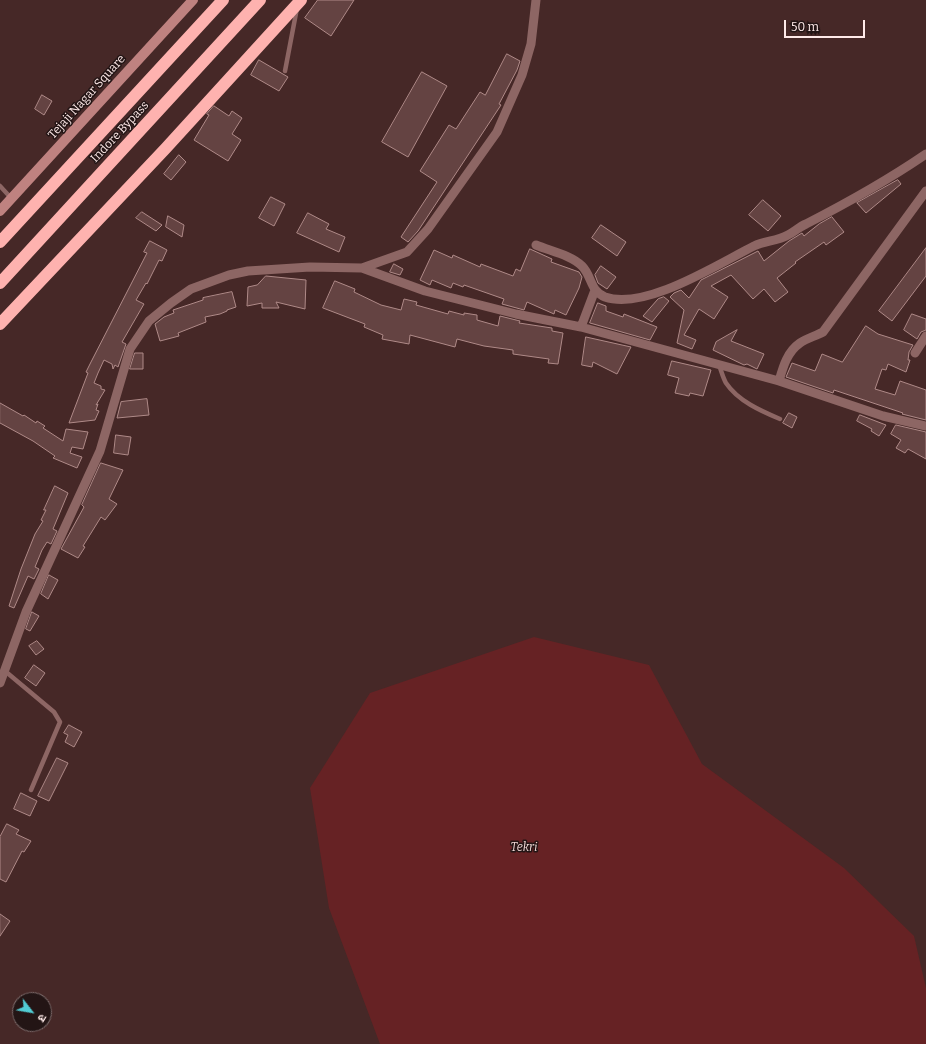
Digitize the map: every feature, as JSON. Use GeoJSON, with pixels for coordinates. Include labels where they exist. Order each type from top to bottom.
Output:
{"type":"FeatureCollection","features":[{"type":"Feature","properties":{"kind":"highway","name":"Indore Bypass"},"geometry":{"type":"LineString","coordinates":[[0,242],[223,0]]}},
{"type":"Feature","properties":{"kind":"highway","name":"Indore Bypass"},"geometry":{"type":"LineString","coordinates":[[0,282],[260,0]]}},
{"type":"Feature","properties":{"kind":"highway"},"geometry":{"type":"LineString","coordinates":[[0,324],[166,148],[299,1]]}},
{"type":"Feature","properties":{"kind":"street","name":"Tejaji Nagar Square"},"geometry":{"type":"LineString","coordinates":[[0,211],[193,0]]}},
{"type":"Feature","properties":{"kind":"street"},"geometry":{"type":"LineString","coordinates":[[362,268],[407,252],[428,229],[497,132],[522,75],[530,44],[536,0]]}},
{"type":"Feature","properties":{"kind":"street"},"geometry":{"type":"LineString","coordinates":[[536,245],[581,265],[590,276],[595,290],[605,297],[630,298],[651,295],[715,268],[754,246],[788,235],[804,224],[833,211],[926,154]]}},
{"type":"Feature","properties":{"kind":"street"},"geometry":{"type":"LineString","coordinates":[[779,381],[784,362],[791,351],[800,343],[823,332],[926,191]]}},
{"type":"Feature","properties":{"kind":"street"},"geometry":{"type":"LineString","coordinates":[[0,683],[26,612],[60,534],[81,494],[100,451],[130,349],[149,321],[191,289],[229,275],[310,267],[362,268],[425,291],[516,314],[581,327],[779,381],[883,416],[926,426]]}},
{"type":"Feature","properties":{"kind":"street"},"geometry":{"type":"LineString","coordinates":[[581,327],[595,290]]}},
{"type":"Feature","properties":{"kind":"street"},"geometry":{"type":"LineString","coordinates":[[916,353],[926,336]]}},
{"type":"Feature","properties":{"kind":"lane"},"geometry":{"type":"LineString","coordinates":[[285,71],[299,1]]}},
{"type":"Feature","properties":{"kind":"lane"},"geometry":{"type":"LineString","coordinates":[[0,186],[12,198]]}},
{"type":"Feature","properties":{"kind":"lane"},"geometry":{"type":"LineString","coordinates":[[720,365],[725,382],[736,394],[749,403],[780,419]]}},
{"type":"Feature","properties":{"kind":"lane"},"geometry":{"type":"LineString","coordinates":[[5,671],[54,712],[60,722],[32,790]]}},
{"type":"Feature","properties":{"kind":"green space","name":"Tekri"},"geometry":{"type":"Polygon","coordinates":[[[534,637],[649,665],[702,764],[844,868],[914,936],[926,988],[926,1044],[380,1044],[329,908],[310,788],[370,693],[534,637]]]}},
{"type":"Feature","properties":{"kind":"building"},"geometry":{"type":"Polygon","coordinates":[[[318,0],[354,0],[331,36],[305,18],[318,0]]]}},
{"type":"Feature","properties":{"kind":"building"},"geometry":{"type":"Polygon","coordinates":[[[507,54],[520,61],[517,70],[499,104],[501,105],[418,231],[408,242],[401,237],[437,182],[420,171],[449,125],[456,129],[480,92],[485,95],[507,54]]]}},
{"type":"Feature","properties":{"kind":"building"},"geometry":{"type":"Polygon","coordinates":[[[259,60],[288,77],[279,91],[251,75],[259,60]]]}},
{"type":"Feature","properties":{"kind":"building"},"geometry":{"type":"Polygon","coordinates":[[[422,72],[447,86],[408,157],[382,142],[422,72]]]}},
{"type":"Feature","properties":{"kind":"building"},"geometry":{"type":"Polygon","coordinates":[[[42,95],[52,101],[44,115],[35,109],[42,95]]]}},
{"type":"Feature","properties":{"kind":"building"},"geometry":{"type":"Polygon","coordinates":[[[214,106],[229,116],[232,111],[242,118],[232,134],[241,140],[228,161],[194,140],[209,115],[207,114],[214,106]]]}},
{"type":"Feature","properties":{"kind":"building"},"geometry":{"type":"Polygon","coordinates":[[[179,155],[186,162],[171,180],[164,174],[179,155]]]}},
{"type":"Feature","properties":{"kind":"building"},"geometry":{"type":"Polygon","coordinates":[[[898,180],[901,184],[866,213],[857,203],[898,180]]]}},
{"type":"Feature","properties":{"kind":"building"},"geometry":{"type":"Polygon","coordinates":[[[271,197],[285,204],[274,226],[259,218],[271,197]]]}},
{"type":"Feature","properties":{"kind":"building"},"geometry":{"type":"Polygon","coordinates":[[[763,200],[781,216],[768,231],[749,215],[763,200]]]}},
{"type":"Feature","properties":{"kind":"building"},"geometry":{"type":"Polygon","coordinates":[[[142,212],[162,225],[156,231],[136,218],[142,212]]]}},
{"type":"Feature","properties":{"kind":"building"},"geometry":{"type":"Polygon","coordinates":[[[308,213],[329,224],[326,229],[345,237],[339,252],[297,233],[308,213]]]}},
{"type":"Feature","properties":{"kind":"building"},"geometry":{"type":"Polygon","coordinates":[[[168,216],[184,225],[182,237],[166,227],[168,216]]]}},
{"type":"Feature","properties":{"kind":"building"},"geometry":{"type":"Polygon","coordinates":[[[832,217],[844,232],[826,245],[824,242],[795,262],[796,263],[777,278],[788,292],[775,302],[764,289],[753,299],[731,275],[711,286],[728,297],[714,319],[699,309],[684,335],[696,340],[692,349],[677,343],[684,310],[670,297],[674,293],[681,290],[689,298],[701,280],[758,251],[764,261],[789,241],[802,233],[804,236],[819,224],[832,217]]]}},
{"type":"Feature","properties":{"kind":"building"},"geometry":{"type":"Polygon","coordinates":[[[601,225],[626,242],[617,256],[592,238],[601,225]]]}},
{"type":"Feature","properties":{"kind":"building"},"geometry":{"type":"Polygon","coordinates":[[[150,241],[167,250],[162,261],[159,260],[147,284],[146,283],[136,300],[144,304],[122,342],[126,344],[118,367],[115,365],[113,369],[112,364],[104,360],[98,373],[94,383],[101,386],[101,389],[105,390],[96,405],[98,404],[96,410],[99,411],[95,420],[69,423],[88,373],[86,372],[147,253],[144,252],[150,241]]]}},
{"type":"Feature","properties":{"kind":"building"},"geometry":{"type":"Polygon","coordinates":[[[926,248],[926,276],[892,321],[879,311],[926,248]]]}},
{"type":"Feature","properties":{"kind":"building"},"geometry":{"type":"Polygon","coordinates":[[[530,249],[552,259],[551,262],[579,272],[582,277],[579,288],[566,315],[555,310],[554,314],[527,302],[524,310],[502,304],[504,299],[464,285],[463,287],[453,283],[451,288],[432,280],[430,285],[420,280],[434,250],[452,258],[453,255],[480,267],[481,264],[513,276],[516,269],[520,271],[530,249]]]}},
{"type":"Feature","properties":{"kind":"building"},"geometry":{"type":"Polygon","coordinates":[[[394,264],[403,269],[400,275],[390,272],[394,264]]]}},
{"type":"Feature","properties":{"kind":"building"},"geometry":{"type":"Polygon","coordinates":[[[601,266],[616,277],[607,289],[598,283],[595,275],[601,266]]]}},
{"type":"Feature","properties":{"kind":"building"},"geometry":{"type":"Polygon","coordinates":[[[266,276],[306,280],[305,309],[276,302],[279,308],[262,308],[262,303],[247,306],[248,287],[257,285],[266,276]]]}},
{"type":"Feature","properties":{"kind":"building"},"geometry":{"type":"Polygon","coordinates":[[[335,281],[355,289],[354,292],[381,305],[401,310],[404,299],[417,302],[416,305],[448,314],[449,311],[464,315],[464,313],[477,315],[477,320],[498,326],[500,316],[520,321],[519,323],[552,328],[552,331],[563,333],[558,364],[548,363],[549,359],[513,354],[513,350],[484,346],[457,339],[455,347],[410,335],[409,344],[382,339],[383,335],[364,327],[365,324],[323,308],[335,281]]]}},
{"type":"Feature","properties":{"kind":"building"},"geometry":{"type":"Polygon","coordinates":[[[232,292],[236,307],[220,314],[205,317],[206,322],[178,333],[179,336],[160,341],[155,324],[164,317],[174,313],[173,310],[203,300],[203,298],[232,292]]]}},
{"type":"Feature","properties":{"kind":"building"},"geometry":{"type":"Polygon","coordinates":[[[664,297],[669,301],[652,322],[643,316],[658,299],[664,297]]]}},
{"type":"Feature","properties":{"kind":"building"},"geometry":{"type":"Polygon","coordinates":[[[598,303],[606,306],[606,311],[623,317],[624,314],[657,327],[650,340],[590,323],[598,303]]]}},
{"type":"Feature","properties":{"kind":"building"},"geometry":{"type":"Polygon","coordinates":[[[912,314],[926,319],[926,330],[921,332],[917,339],[904,330],[912,314]]]}},
{"type":"Feature","properties":{"kind":"building"},"geometry":{"type":"Polygon","coordinates":[[[866,326],[878,334],[913,345],[909,352],[908,360],[910,360],[906,372],[888,364],[886,370],[882,369],[875,389],[895,395],[900,381],[926,390],[926,420],[902,414],[903,413],[834,390],[833,393],[786,377],[792,363],[815,371],[822,354],[842,362],[866,326]]]}},
{"type":"Feature","properties":{"kind":"building"},"geometry":{"type":"Polygon","coordinates":[[[737,330],[731,341],[764,354],[757,369],[747,364],[744,365],[713,350],[716,342],[737,330]]]}},
{"type":"Feature","properties":{"kind":"building"},"geometry":{"type":"Polygon","coordinates":[[[586,337],[631,347],[617,374],[593,362],[592,367],[582,365],[586,337]]]}},
{"type":"Feature","properties":{"kind":"building"},"geometry":{"type":"Polygon","coordinates":[[[135,353],[143,353],[143,369],[130,369],[135,353]]]}},
{"type":"Feature","properties":{"kind":"building"},"geometry":{"type":"Polygon","coordinates":[[[672,361],[711,370],[703,396],[690,393],[689,396],[675,393],[679,378],[668,375],[672,361]]]}},
{"type":"Feature","properties":{"kind":"building"},"geometry":{"type":"Polygon","coordinates":[[[147,399],[149,415],[117,418],[121,402],[147,399]]]}},
{"type":"Feature","properties":{"kind":"building"},"geometry":{"type":"Polygon","coordinates":[[[0,403],[36,423],[37,421],[45,426],[43,428],[63,441],[66,429],[88,432],[83,449],[72,447],[70,453],[82,457],[77,468],[53,458],[55,456],[33,441],[0,423],[0,403]]]}},
{"type":"Feature","properties":{"kind":"building"},"geometry":{"type":"Polygon","coordinates":[[[789,413],[797,417],[792,428],[783,423],[789,413]]]}},
{"type":"Feature","properties":{"kind":"building"},"geometry":{"type":"Polygon","coordinates":[[[860,415],[886,425],[879,436],[871,431],[872,429],[857,421],[860,415]]]}},
{"type":"Feature","properties":{"kind":"building"},"geometry":{"type":"Polygon","coordinates":[[[896,425],[926,432],[926,459],[908,449],[905,453],[896,448],[901,440],[891,434],[896,425]]]}},
{"type":"Feature","properties":{"kind":"building"},"geometry":{"type":"Polygon","coordinates":[[[116,435],[131,437],[128,455],[114,453],[116,435]]]}},
{"type":"Feature","properties":{"kind":"building"},"geometry":{"type":"Polygon","coordinates":[[[101,463],[123,470],[109,499],[117,504],[105,520],[101,517],[83,546],[85,547],[78,558],[61,549],[84,507],[82,505],[101,463]]]}},
{"type":"Feature","properties":{"kind":"building"},"geometry":{"type":"Polygon","coordinates":[[[55,486],[68,493],[53,529],[57,531],[51,544],[47,542],[42,550],[35,567],[39,569],[34,579],[28,576],[14,608],[9,606],[21,569],[35,534],[43,521],[41,520],[46,510],[44,510],[55,486]]]}},
{"type":"Feature","properties":{"kind":"building"},"geometry":{"type":"Polygon","coordinates":[[[49,575],[58,580],[48,599],[41,594],[49,575]]]}},
{"type":"Feature","properties":{"kind":"building"},"geometry":{"type":"Polygon","coordinates":[[[32,612],[39,616],[30,631],[26,629],[32,612]]]}},
{"type":"Feature","properties":{"kind":"building"},"geometry":{"type":"Polygon","coordinates":[[[37,641],[44,649],[36,655],[29,646],[37,641]]]}},
{"type":"Feature","properties":{"kind":"building"},"geometry":{"type":"Polygon","coordinates":[[[34,665],[45,673],[36,686],[25,678],[34,665]]]}},
{"type":"Feature","properties":{"kind":"building"},"geometry":{"type":"Polygon","coordinates":[[[69,725],[82,732],[74,747],[65,742],[68,735],[64,733],[69,725]]]}},
{"type":"Feature","properties":{"kind":"building"},"geometry":{"type":"Polygon","coordinates":[[[57,758],[68,763],[49,801],[38,796],[57,758]]]}},
{"type":"Feature","properties":{"kind":"building"},"geometry":{"type":"Polygon","coordinates":[[[21,793],[37,801],[30,816],[14,809],[21,793]]]}},
{"type":"Feature","properties":{"kind":"building"},"geometry":{"type":"Polygon","coordinates":[[[7,824],[19,830],[16,834],[31,841],[24,852],[22,851],[6,882],[0,879],[0,837],[7,824]]]}},
{"type":"Feature","properties":{"kind":"building"},"geometry":{"type":"Polygon","coordinates":[[[0,914],[10,921],[0,936],[0,914]]]}}]}
